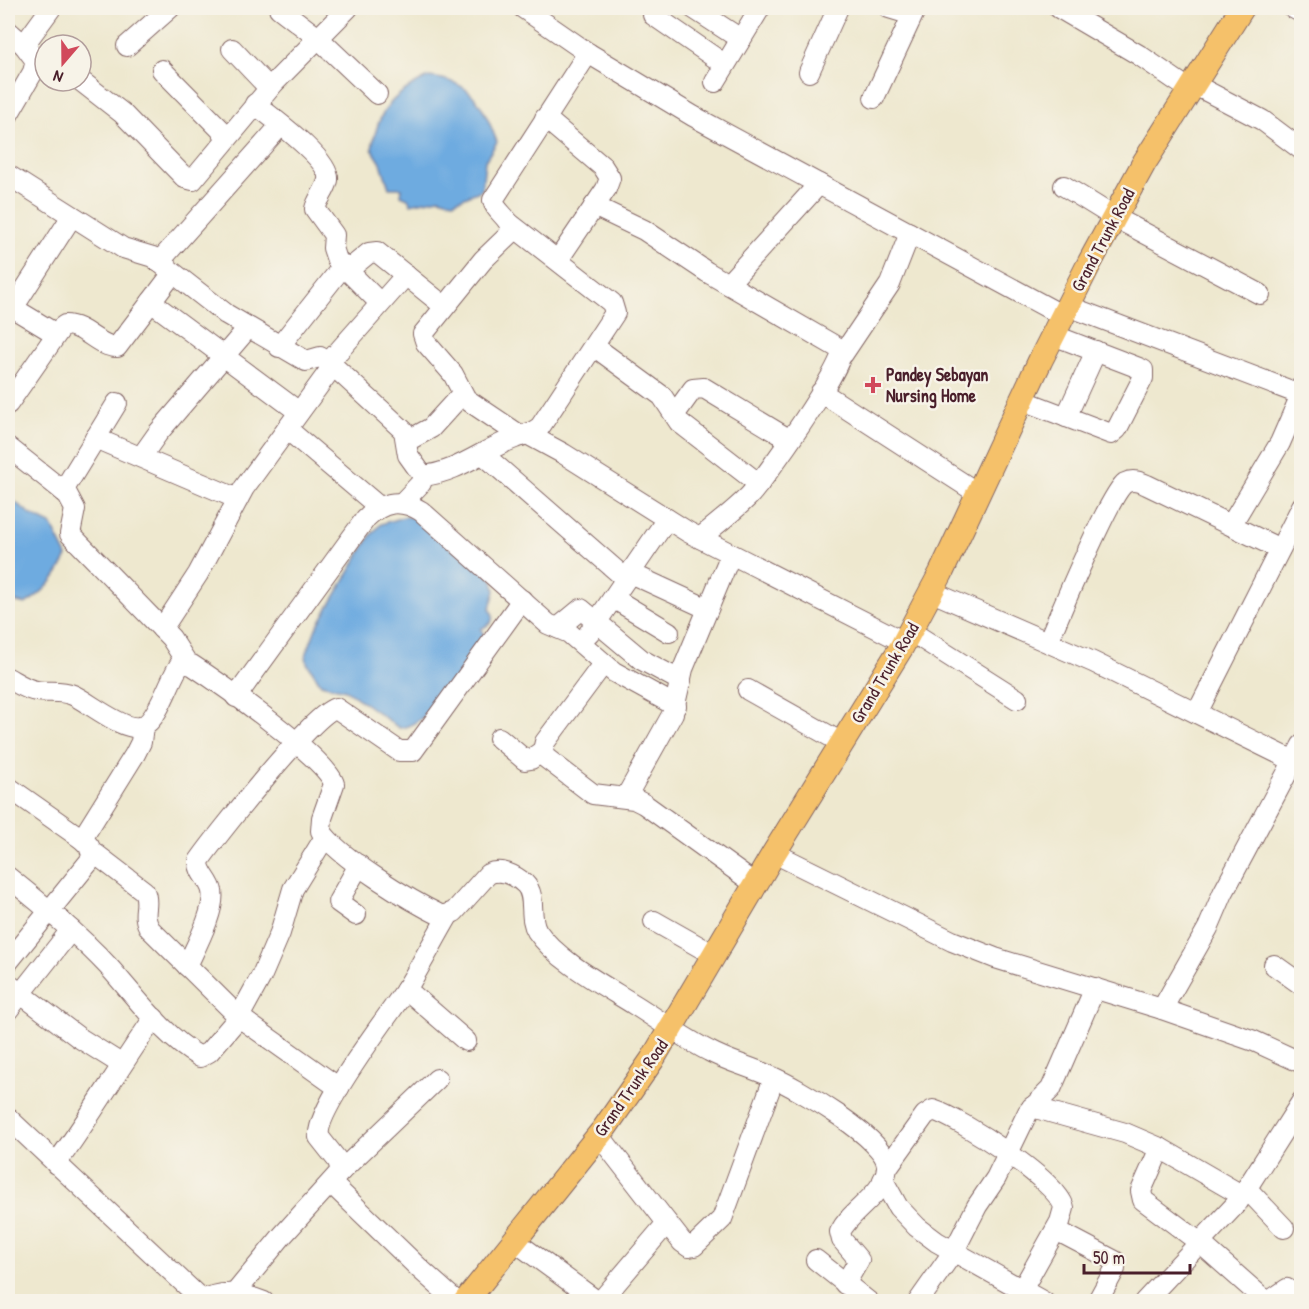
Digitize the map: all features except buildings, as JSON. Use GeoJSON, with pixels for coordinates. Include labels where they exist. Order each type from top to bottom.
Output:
{"type":"FeatureCollection","features":[{"type":"Feature","properties":{"kind":"main road","name":"Grand Trunk Road"},"geometry":{"type":"LineString","coordinates":[[465,1302],[599,1135],[672,1028],[755,884],[907,637],[932,592],[1022,400],[1114,217],[1235,10]]}},
{"type":"Feature","properties":{"kind":"street"},"geometry":{"type":"LineString","coordinates":[[42,33],[51,8]]}},
{"type":"Feature","properties":{"kind":"street"},"geometry":{"type":"LineString","coordinates":[[127,46],[170,8]]}},
{"type":"Feature","properties":{"kind":"street"},"geometry":{"type":"LineString","coordinates":[[279,8],[318,38],[377,94]]}},
{"type":"Feature","properties":{"kind":"street"},"geometry":{"type":"LineString","coordinates":[[93,90],[106,99],[189,180],[195,178],[269,88],[348,8]]}},
{"type":"Feature","properties":{"kind":"street"},"geometry":{"type":"LineString","coordinates":[[523,8],[588,53],[693,116],[910,233],[1068,306],[1301,395],[1280,443],[1231,525]]}},
{"type":"Feature","properties":{"kind":"street"},"geometry":{"type":"LineString","coordinates":[[693,8],[739,39]]}},
{"type":"Feature","properties":{"kind":"street"},"geometry":{"type":"LineString","coordinates":[[809,72],[838,8]]}},
{"type":"Feature","properties":{"kind":"street"},"geometry":{"type":"LineString","coordinates":[[874,98],[914,11],[889,8]]}},
{"type":"Feature","properties":{"kind":"street"},"geometry":{"type":"LineString","coordinates":[[1059,8],[1191,87],[1262,120],[1302,150]]}},
{"type":"Feature","properties":{"kind":"street"},"geometry":{"type":"LineString","coordinates":[[1293,8],[1302,13]]}},
{"type":"Feature","properties":{"kind":"street"},"geometry":{"type":"LineString","coordinates":[[715,82],[739,39],[751,11]]}},
{"type":"Feature","properties":{"kind":"street"},"geometry":{"type":"LineString","coordinates":[[652,15],[724,64]]}},
{"type":"Feature","properties":{"kind":"street"},"geometry":{"type":"LineString","coordinates":[[8,31],[33,52]]}},
{"type":"Feature","properties":{"kind":"street"},"geometry":{"type":"LineString","coordinates":[[232,49],[269,88]]}},
{"type":"Feature","properties":{"kind":"street"},"geometry":{"type":"LineString","coordinates":[[423,476],[446,472],[540,427],[613,318],[615,307],[510,223],[494,205],[493,200],[588,53]]}},
{"type":"Feature","properties":{"kind":"street"},"geometry":{"type":"LineString","coordinates":[[162,70],[228,137]]}},
{"type":"Feature","properties":{"kind":"street"},"geometry":{"type":"LineString","coordinates":[[8,115],[33,72]]}},
{"type":"Feature","properties":{"kind":"street"},"geometry":{"type":"LineString","coordinates":[[255,104],[281,125],[326,169],[328,181],[315,209],[334,235],[334,253],[345,268],[380,303]]}},
{"type":"Feature","properties":{"kind":"street"},"geometry":{"type":"LineString","coordinates":[[545,118],[608,172],[608,183],[558,260]]}},
{"type":"Feature","properties":{"kind":"street"},"geometry":{"type":"LineString","coordinates":[[8,404],[56,334],[65,325],[70,325],[108,346],[117,347],[151,302],[166,267],[281,125]]}},
{"type":"Feature","properties":{"kind":"street"},"geometry":{"type":"LineString","coordinates":[[8,175],[123,248],[153,257],[248,328],[279,347],[306,361],[320,357],[331,364],[400,426],[408,441],[408,455],[423,476]]}},
{"type":"Feature","properties":{"kind":"street"},"geometry":{"type":"LineString","coordinates":[[728,284],[819,184]]}},
{"type":"Feature","properties":{"kind":"street"},"geometry":{"type":"LineString","coordinates":[[1064,186],[1114,217],[1260,294]]}},
{"type":"Feature","properties":{"kind":"street"},"geometry":{"type":"LineString","coordinates":[[594,206],[644,230],[728,284],[831,342],[842,350],[843,354]]}},
{"type":"Feature","properties":{"kind":"street"},"geometry":{"type":"LineString","coordinates":[[56,334],[10,306],[72,216]]}},
{"type":"Feature","properties":{"kind":"street"},"geometry":{"type":"LineString","coordinates":[[510,223],[511,231],[506,238],[483,260],[424,330],[423,338],[453,374],[462,394],[471,403],[525,436],[564,454],[700,538],[907,637],[1017,699]]}},
{"type":"Feature","properties":{"kind":"street"},"geometry":{"type":"LineString","coordinates":[[700,538],[759,484],[790,440],[890,284],[910,233]]}},
{"type":"Feature","properties":{"kind":"street"},"geometry":{"type":"LineString","coordinates":[[279,347],[345,268],[373,252],[381,254],[444,306]]}},
{"type":"Feature","properties":{"kind":"street"},"geometry":{"type":"LineString","coordinates":[[162,629],[198,574],[238,499],[331,364],[380,303],[406,275]]}},
{"type":"Feature","properties":{"kind":"street"},"geometry":{"type":"LineString","coordinates":[[151,302],[299,412]]}},
{"type":"Feature","properties":{"kind":"street"},"geometry":{"type":"LineString","coordinates":[[1022,400],[1107,434],[1114,432],[1143,378],[1143,370],[1096,351],[1068,306]]}},
{"type":"Feature","properties":{"kind":"street"},"geometry":{"type":"LineString","coordinates":[[141,457],[248,328]]}},
{"type":"Feature","properties":{"kind":"street"},"geometry":{"type":"LineString","coordinates":[[1131,364],[1141,334]]}},
{"type":"Feature","properties":{"kind":"street"},"geometry":{"type":"LineString","coordinates":[[595,347],[662,396],[688,429],[759,484]]}},
{"type":"Feature","properties":{"kind":"street"},"geometry":{"type":"LineString","coordinates":[[1066,417],[1096,351]]}},
{"type":"Feature","properties":{"kind":"street"},"geometry":{"type":"LineString","coordinates":[[675,414],[693,388],[704,388],[790,440]]}},
{"type":"Feature","properties":{"kind":"street"},"geometry":{"type":"LineString","coordinates":[[821,392],[979,494]]}},
{"type":"Feature","properties":{"kind":"street"},"geometry":{"type":"LineString","coordinates":[[408,441],[431,428],[462,394]]}},
{"type":"Feature","properties":{"kind":"street"},"geometry":{"type":"LineString","coordinates":[[63,491],[117,403]]}},
{"type":"Feature","properties":{"kind":"street"},"geometry":{"type":"LineString","coordinates":[[287,429],[378,506]]}},
{"type":"Feature","properties":{"kind":"street"},"geometry":{"type":"LineString","coordinates":[[95,438],[238,499]]}},
{"type":"Feature","properties":{"kind":"street"},"geometry":{"type":"LineString","coordinates":[[8,447],[63,491],[75,509],[70,534],[162,629],[187,663],[296,743],[333,778],[332,790],[321,825],[325,837],[359,865],[432,911],[448,916]]}},
{"type":"Feature","properties":{"kind":"street"},"geometry":{"type":"LineString","coordinates":[[484,455],[628,576],[708,609]]}},
{"type":"Feature","properties":{"kind":"street"},"geometry":{"type":"LineString","coordinates":[[402,503],[421,483],[423,476]]}},
{"type":"Feature","properties":{"kind":"street"},"geometry":{"type":"LineString","coordinates":[[1048,642],[1106,515],[1120,488],[1127,482],[1136,481],[1147,485],[1280,549]]}},
{"type":"Feature","properties":{"kind":"street"},"geometry":{"type":"LineString","coordinates":[[236,697],[366,518],[378,506],[402,503],[421,511],[548,624],[569,633],[603,664],[625,680],[676,706]]}},
{"type":"Feature","properties":{"kind":"street"},"geometry":{"type":"LineString","coordinates":[[1197,713],[1302,506]]}},
{"type":"Feature","properties":{"kind":"street"},"geometry":{"type":"LineString","coordinates":[[582,644],[667,519]]}},
{"type":"Feature","properties":{"kind":"street"},"geometry":{"type":"LineString","coordinates":[[626,797],[676,706],[681,681],[731,554]]}},
{"type":"Feature","properties":{"kind":"street"},"geometry":{"type":"LineString","coordinates":[[932,592],[1048,642],[1197,713],[1299,757],[1162,1009]]}},
{"type":"Feature","properties":{"kind":"street"},"geometry":{"type":"LineString","coordinates":[[613,598],[669,632]]}},
{"type":"Feature","properties":{"kind":"street"},"geometry":{"type":"LineString","coordinates":[[187,966],[212,906],[212,888],[200,870],[200,861],[296,743],[327,711],[336,708],[386,744],[399,751],[412,751],[522,600]]}},
{"type":"Feature","properties":{"kind":"street"},"geometry":{"type":"LineString","coordinates":[[558,628],[578,609],[642,660],[681,681]]}},
{"type":"Feature","properties":{"kind":"street"},"geometry":{"type":"LineString","coordinates":[[8,962],[91,862],[88,846],[141,742],[143,726],[155,712],[178,668],[187,663]]}},
{"type":"Feature","properties":{"kind":"street"},"geometry":{"type":"LineString","coordinates":[[499,738],[525,760],[541,752],[544,742],[603,664]]}},
{"type":"Feature","properties":{"kind":"street"},"geometry":{"type":"LineString","coordinates":[[8,678],[36,691],[65,692],[115,720],[137,727],[143,726]]}},
{"type":"Feature","properties":{"kind":"street"},"geometry":{"type":"LineString","coordinates":[[748,690],[843,743]]}},
{"type":"Feature","properties":{"kind":"street"},"geometry":{"type":"LineString","coordinates":[[541,752],[545,759],[593,794],[604,797],[626,797],[644,804],[755,884]]}},
{"type":"Feature","properties":{"kind":"street"},"geometry":{"type":"LineString","coordinates":[[8,787],[144,891],[147,898],[145,921],[238,1017],[339,1088]]}},
{"type":"Feature","properties":{"kind":"street"},"geometry":{"type":"LineString","coordinates":[[8,877],[50,910],[154,1018],[200,1056],[209,1052],[238,1017],[275,944],[293,889],[325,837]]}},
{"type":"Feature","properties":{"kind":"street"},"geometry":{"type":"LineString","coordinates":[[774,853],[952,941],[995,958],[1162,1009],[1254,1041],[1302,1063]]}},
{"type":"Feature","properties":{"kind":"street"},"geometry":{"type":"LineString","coordinates":[[356,915],[338,902],[359,865]]}},
{"type":"Feature","properties":{"kind":"street"},"geometry":{"type":"LineString","coordinates":[[458,1302],[420,1269],[336,1177],[338,1161],[319,1137],[317,1129],[339,1088],[406,989],[448,916],[488,874],[495,871],[511,874],[529,889],[533,922],[543,939],[584,972],[717,1055],[774,1078],[828,1109],[870,1140],[883,1153],[885,1174],[905,1216],[923,1232],[1032,1296],[1063,1213],[1063,1203],[1009,1152],[976,1131],[933,1110],[925,1115],[885,1174],[840,1232],[842,1240],[859,1260],[845,1284]]}},
{"type":"Feature","properties":{"kind":"street"},"geometry":{"type":"LineString","coordinates":[[654,921],[714,955]]}},
{"type":"Feature","properties":{"kind":"street"},"geometry":{"type":"LineString","coordinates":[[71,930],[12,996],[121,1064]]}},
{"type":"Feature","properties":{"kind":"street"},"geometry":{"type":"LineString","coordinates":[[1274,965],[1302,985]]}},
{"type":"Feature","properties":{"kind":"street"},"geometry":{"type":"LineString","coordinates":[[918,1302],[954,1251],[1032,1107],[1051,1089],[1095,988]]}},
{"type":"Feature","properties":{"kind":"street"},"geometry":{"type":"LineString","coordinates":[[406,989],[466,1041]]}},
{"type":"Feature","properties":{"kind":"street"},"geometry":{"type":"LineString","coordinates":[[56,1164],[95,1110],[121,1064],[154,1018]]}},
{"type":"Feature","properties":{"kind":"street"},"geometry":{"type":"LineString","coordinates":[[599,1135],[667,1222],[689,1247],[694,1246],[718,1225],[728,1207],[774,1078]]}},
{"type":"Feature","properties":{"kind":"street"},"geometry":{"type":"LineString","coordinates":[[236,1292],[282,1236],[336,1177],[437,1079]]}},
{"type":"Feature","properties":{"kind":"street"},"geometry":{"type":"LineString","coordinates":[[1144,1302],[1245,1192],[1302,1101]]}},
{"type":"Feature","properties":{"kind":"street"},"geometry":{"type":"LineString","coordinates":[[1032,1107],[1110,1127],[1160,1148],[1245,1192],[1284,1228]]}},
{"type":"Feature","properties":{"kind":"street"},"geometry":{"type":"LineString","coordinates":[[8,1118],[205,1300],[236,1292],[264,1302]]}},
{"type":"Feature","properties":{"kind":"street"},"geometry":{"type":"LineString","coordinates":[[1160,1148],[1141,1196],[1199,1242],[1267,1302],[1287,1289],[1302,1299]]}},
{"type":"Feature","properties":{"kind":"street"},"geometry":{"type":"LineString","coordinates":[[513,1240],[599,1302],[667,1222]]}},
{"type":"Feature","properties":{"kind":"street"},"geometry":{"type":"LineString","coordinates":[[1056,1230],[1115,1261],[1115,1269],[1096,1302]]}},
{"type":"Feature","properties":{"kind":"street"},"geometry":{"type":"LineString","coordinates":[[816,1260],[869,1302]]}},
{"type":"Feature","properties":{"kind":"water"},"geometry":{"type":"Polygon","coordinates":[[[429,77],[444,79],[456,84],[474,97],[487,117],[497,142],[485,161],[482,190],[453,202],[439,198],[411,204],[408,198],[401,195],[402,188],[389,188],[381,163],[372,149],[383,113],[390,104],[406,89],[429,77]]]}},
{"type":"Feature","properties":{"kind":"water"},"geometry":{"type":"Polygon","coordinates":[[[8,497],[32,515],[51,524],[67,556],[50,584],[25,604],[8,600],[8,497]]]}},
{"type":"Feature","properties":{"kind":"water"},"geometry":{"type":"Polygon","coordinates":[[[403,517],[420,517],[493,580],[495,591],[490,608],[493,616],[491,623],[481,629],[486,640],[436,705],[424,716],[399,728],[346,690],[321,684],[307,663],[306,655],[316,628],[371,535],[381,524],[403,517]]]}},
{"type":"Feature","properties":{"kind":"place","name":"Pandey Sebayan Nursing Home"},"geometry":{"type":"Point","coordinates":[873,385]}}]}
